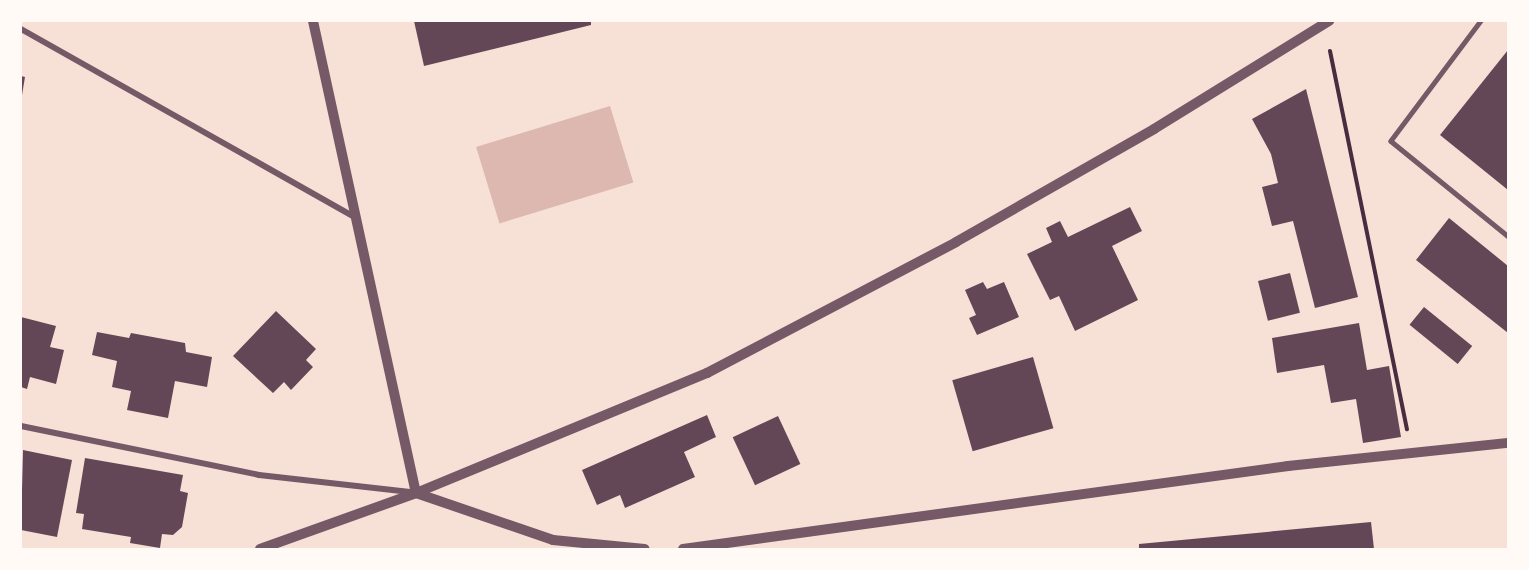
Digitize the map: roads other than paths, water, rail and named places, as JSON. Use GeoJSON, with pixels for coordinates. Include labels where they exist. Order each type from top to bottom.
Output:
{"type":"FeatureCollection","features":[{"type":"Feature","properties":{"kind":"street"},"geometry":{"type":"LineString","coordinates":[[313,21],[416,493]]}},
{"type":"Feature","properties":{"kind":"street"},"geometry":{"type":"LineString","coordinates":[[260,549],[416,493],[707,373],[956,242],[1154,129],[1327,22]]}},
{"type":"Feature","properties":{"kind":"street"},"geometry":{"type":"LineString","coordinates":[[21,29],[356,217]]}},
{"type":"Feature","properties":{"kind":"street"},"geometry":{"type":"LineString","coordinates":[[21,426],[259,475],[416,493],[553,540],[645,549]]}},
{"type":"Feature","properties":{"kind":"street"},"geometry":{"type":"LineString","coordinates":[[683,549],[1288,466],[1508,443]]}},
{"type":"Feature","properties":{"kind":"lane"},"geometry":{"type":"LineString","coordinates":[[1481,21],[1391,141],[1508,236]]}}]}
